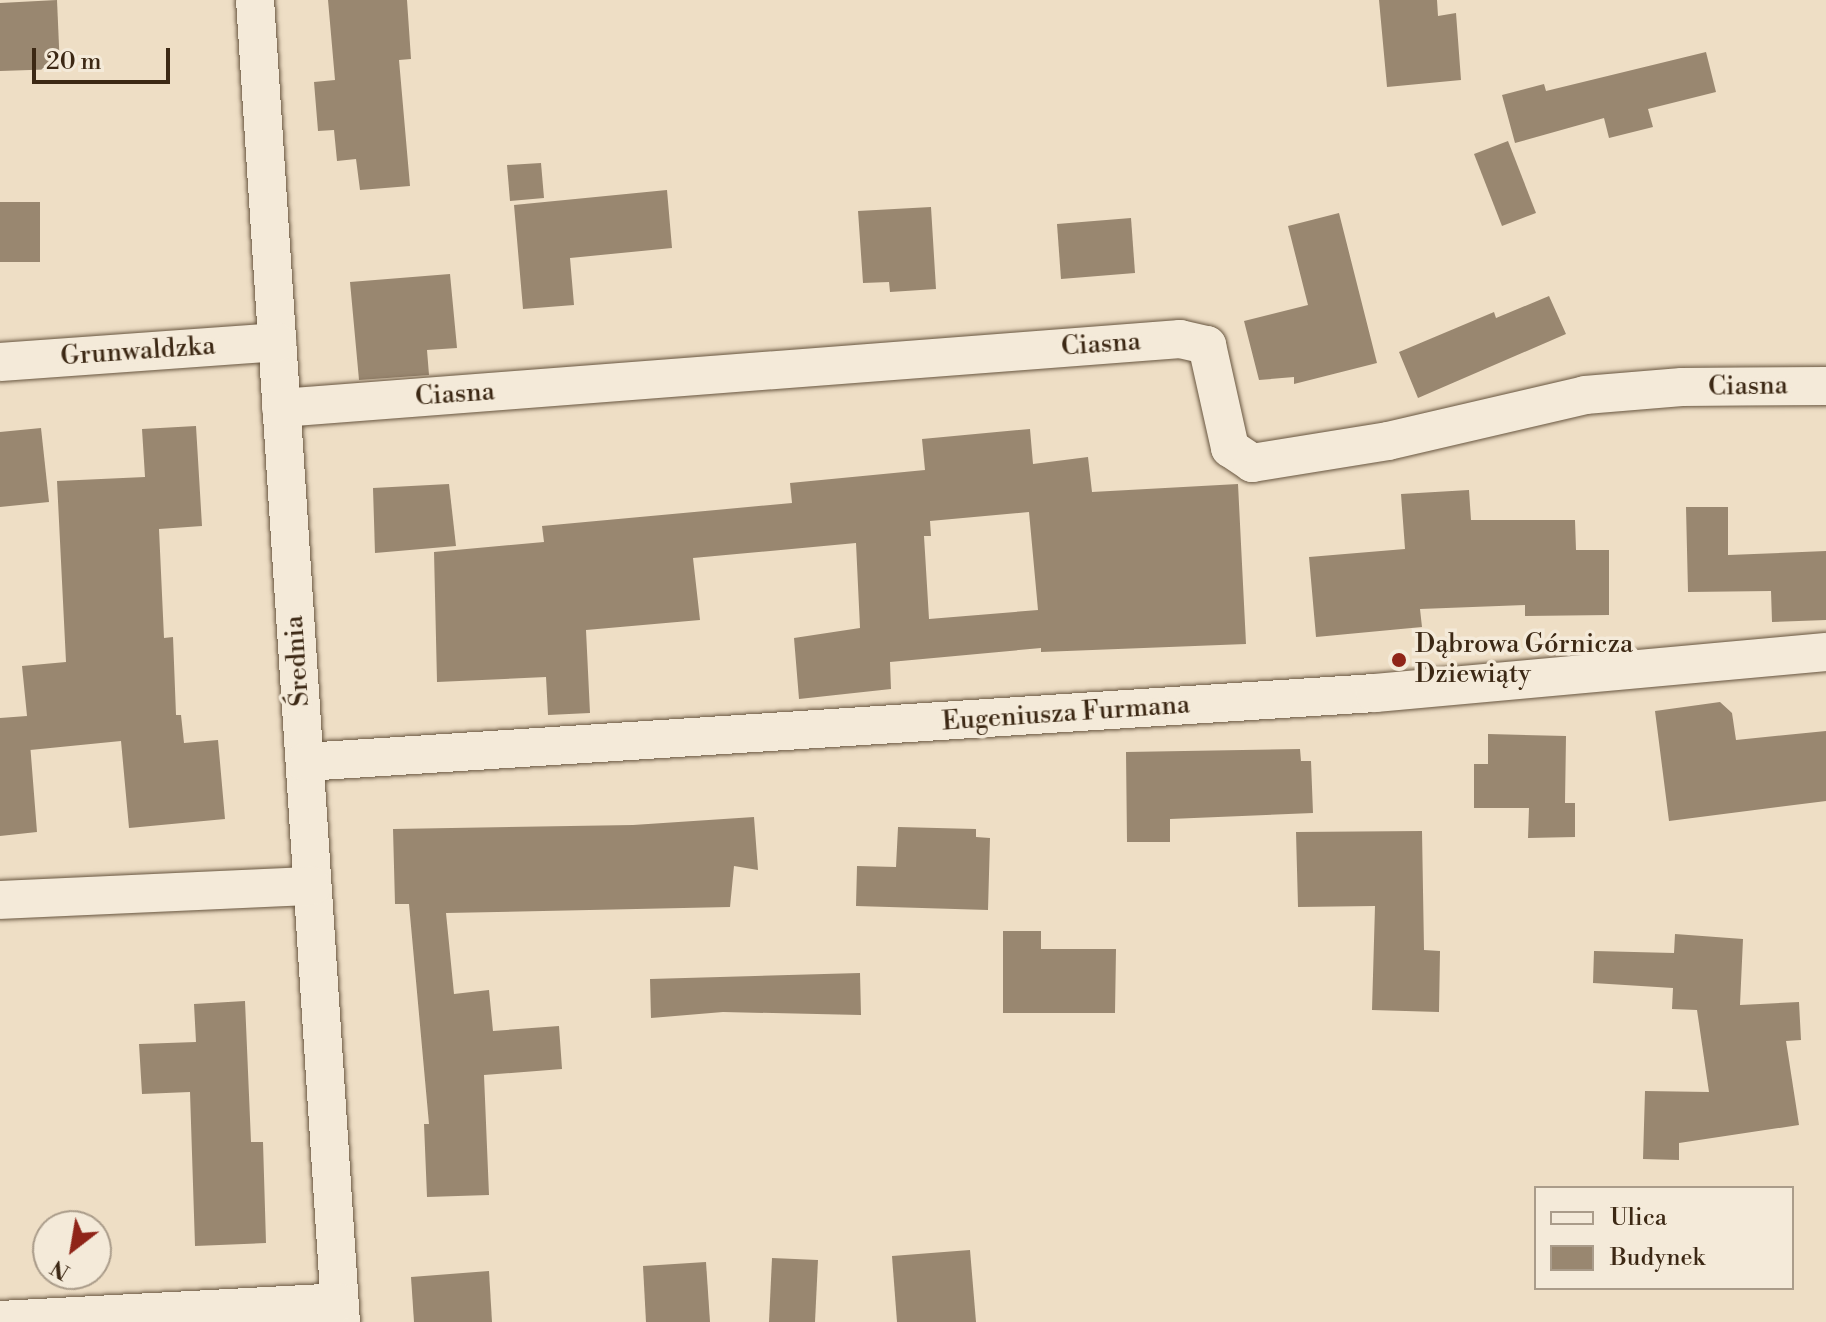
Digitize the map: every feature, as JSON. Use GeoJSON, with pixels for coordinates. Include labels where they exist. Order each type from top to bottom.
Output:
{"type":"FeatureCollection","features":[{"type":"Feature","properties":{"kind":"street","name":"Średnia"},"geometry":{"type":"LineString","coordinates":[[255,0],[340,1312]]}},
{"type":"Feature","properties":{"kind":"street","name":"Ciasna"},"geometry":{"type":"LineString","coordinates":[[281,408],[1180,339],[1207,345],[1230,448],[1252,463],[1388,441],[1585,395],[1682,387],[1826,386]]}},
{"type":"Feature","properties":{"kind":"street","name":"Grunwaldzka"},"geometry":{"type":"LineString","coordinates":[[0,362],[277,342]]}},
{"type":"Feature","properties":{"kind":"street","name":"Eugeniusza Furmana"},"geometry":{"type":"LineString","coordinates":[[305,762],[1375,693],[1826,652]]}},
{"type":"Feature","properties":{"kind":"street"},"geometry":{"type":"LineString","coordinates":[[0,900],[312,886]]}},
{"type":"Feature","properties":{"kind":"street"},"geometry":{"type":"LineString","coordinates":[[0,1320],[340,1312]]}},
{"type":"Feature","properties":{"kind":"building"},"geometry":{"type":"Polygon","coordinates":[[[57,0],[60,69],[0,71],[0,3],[57,0]]]}},
{"type":"Feature","properties":{"kind":"building"},"geometry":{"type":"Polygon","coordinates":[[[328,0],[407,0],[411,59],[399,60],[410,186],[360,190],[356,159],[337,161],[334,130],[318,131],[314,82],[335,80],[328,0]]]}},
{"type":"Feature","properties":{"kind":"building"},"geometry":{"type":"Polygon","coordinates":[[[1379,0],[1437,0],[1438,16],[1456,13],[1461,80],[1387,87],[1379,0]]]}},
{"type":"Feature","properties":{"kind":"building"},"geometry":{"type":"Polygon","coordinates":[[[1706,52],[1716,92],[1648,109],[1653,127],[1609,138],[1604,118],[1515,143],[1502,95],[1544,84],[1546,91],[1706,52]]]}},
{"type":"Feature","properties":{"kind":"building"},"geometry":{"type":"Polygon","coordinates":[[[1508,141],[1536,213],[1502,226],[1474,154],[1508,141]]]}},
{"type":"Feature","properties":{"kind":"building"},"geometry":{"type":"Polygon","coordinates":[[[541,163],[544,198],[510,201],[507,165],[541,163]]]}},
{"type":"Feature","properties":{"kind":"building"},"geometry":{"type":"Polygon","coordinates":[[[667,190],[672,248],[570,258],[574,305],[523,309],[514,205],[667,190]]]}},
{"type":"Feature","properties":{"kind":"building"},"geometry":{"type":"Polygon","coordinates":[[[0,202],[40,202],[40,262],[0,262],[0,202]]]}},
{"type":"Feature","properties":{"kind":"building"},"geometry":{"type":"Polygon","coordinates":[[[931,207],[936,289],[890,292],[889,282],[863,283],[858,211],[931,207]]]}},
{"type":"Feature","properties":{"kind":"building"},"geometry":{"type":"Polygon","coordinates":[[[1339,213],[1377,363],[1294,384],[1294,377],[1259,380],[1244,321],[1308,305],[1288,226],[1339,213]]]}},
{"type":"Feature","properties":{"kind":"building"},"geometry":{"type":"Polygon","coordinates":[[[1131,218],[1135,273],[1061,279],[1057,224],[1131,218]]]}},
{"type":"Feature","properties":{"kind":"building"},"geometry":{"type":"Polygon","coordinates":[[[450,274],[457,348],[427,350],[429,375],[359,380],[350,282],[450,274]]]}},
{"type":"Feature","properties":{"kind":"building"},"geometry":{"type":"Polygon","coordinates":[[[1549,296],[1566,334],[1418,398],[1399,352],[1494,312],[1496,318],[1549,296]]]}},
{"type":"Feature","properties":{"kind":"building"},"geometry":{"type":"Polygon","coordinates":[[[196,426],[202,526],[159,529],[164,638],[173,637],[176,715],[181,715],[184,743],[218,740],[225,819],[129,828],[121,741],[31,750],[37,832],[0,836],[0,718],[27,716],[22,666],[66,662],[57,481],[145,477],[142,429],[196,426]]]}},
{"type":"Feature","properties":{"kind":"building"},"geometry":{"type":"Polygon","coordinates":[[[41,428],[49,502],[0,507],[0,432],[41,428]]]}},
{"type":"Feature","properties":{"kind":"building"},"geometry":{"type":"Polygon","coordinates":[[[1030,429],[1033,464],[1088,457],[1092,492],[1238,484],[1246,644],[1041,652],[1041,648],[890,662],[891,689],[799,699],[794,638],[860,628],[856,543],[693,558],[700,620],[586,630],[590,713],[548,715],[546,677],[437,682],[434,552],[544,542],[542,526],[792,503],[790,483],[925,470],[922,439],[1030,429]],[[1029,512],[930,521],[931,536],[924,536],[929,619],[1038,610],[1029,512]]]}},
{"type":"Feature","properties":{"kind":"building"},"geometry":{"type":"Polygon","coordinates":[[[449,484],[456,546],[375,553],[373,488],[449,484]]]}},
{"type":"Feature","properties":{"kind":"building"},"geometry":{"type":"Polygon","coordinates":[[[1469,490],[1471,520],[1575,520],[1576,550],[1609,550],[1609,615],[1525,616],[1525,605],[1420,609],[1422,627],[1316,637],[1309,557],[1405,549],[1401,494],[1469,490]]]}},
{"type":"Feature","properties":{"kind":"building"},"geometry":{"type":"Polygon","coordinates":[[[1686,507],[1728,507],[1728,555],[1826,551],[1826,620],[1772,622],[1771,591],[1688,592],[1686,507]]]}},
{"type":"Feature","properties":{"kind":"building"},"geometry":{"type":"Polygon","coordinates":[[[1720,702],[1732,713],[1736,740],[1826,731],[1826,801],[1669,821],[1655,711],[1720,702]]]}},
{"type":"Feature","properties":{"kind":"building"},"geometry":{"type":"Polygon","coordinates":[[[1488,734],[1566,736],[1565,803],[1575,803],[1575,837],[1528,838],[1529,808],[1474,808],[1474,764],[1488,764],[1488,734]]]}},
{"type":"Feature","properties":{"kind":"building"},"geometry":{"type":"Polygon","coordinates":[[[1300,749],[1301,761],[1311,761],[1313,813],[1170,819],[1170,842],[1127,842],[1126,752],[1300,749]]]}},
{"type":"Feature","properties":{"kind":"building"},"geometry":{"type":"Polygon","coordinates":[[[754,817],[758,870],[734,866],[730,907],[446,913],[454,994],[489,990],[493,1031],[559,1026],[562,1069],[484,1075],[489,1195],[427,1197],[424,1124],[429,1124],[409,904],[395,904],[393,829],[633,825],[754,817]]]}},
{"type":"Feature","properties":{"kind":"building"},"geometry":{"type":"Polygon","coordinates":[[[898,827],[976,829],[976,837],[990,838],[988,910],[856,906],[857,866],[896,867],[898,827]]]}},
{"type":"Feature","properties":{"kind":"building"},"geometry":{"type":"Polygon","coordinates":[[[1422,831],[1424,950],[1440,951],[1439,1012],[1372,1010],[1375,906],[1298,907],[1296,832],[1422,831]]]}},
{"type":"Feature","properties":{"kind":"building"},"geometry":{"type":"Polygon","coordinates":[[[1003,931],[1041,931],[1041,949],[1116,949],[1115,1013],[1003,1013],[1003,931]]]}},
{"type":"Feature","properties":{"kind":"building"},"geometry":{"type":"Polygon","coordinates":[[[1675,934],[1743,939],[1740,1005],[1799,1002],[1801,1040],[1786,1041],[1799,1125],[1679,1143],[1679,1160],[1643,1159],[1645,1091],[1709,1092],[1697,1010],[1672,1009],[1673,988],[1593,983],[1594,951],[1674,953],[1675,934]]]}},
{"type":"Feature","properties":{"kind":"building"},"geometry":{"type":"Polygon","coordinates":[[[860,973],[861,1015],[723,1012],[651,1018],[650,979],[860,973]]]}},
{"type":"Feature","properties":{"kind":"building"},"geometry":{"type":"Polygon","coordinates":[[[245,1001],[251,1142],[263,1142],[266,1243],[195,1246],[190,1092],[142,1094],[139,1044],[196,1042],[194,1004],[245,1001]]]}},
{"type":"Feature","properties":{"kind":"building"},"geometry":{"type":"Polygon","coordinates":[[[970,1250],[976,1322],[897,1322],[892,1256],[970,1250]]]}},
{"type":"Feature","properties":{"kind":"building"},"geometry":{"type":"Polygon","coordinates":[[[772,1258],[818,1260],[815,1322],[769,1322],[772,1258]]]}},
{"type":"Feature","properties":{"kind":"building"},"geometry":{"type":"Polygon","coordinates":[[[706,1262],[710,1322],[646,1322],[643,1266],[706,1262]]]}},
{"type":"Feature","properties":{"kind":"building"},"geometry":{"type":"Polygon","coordinates":[[[489,1271],[492,1322],[414,1322],[411,1277],[489,1271]]]}},
{"type":"Feature","properties":{"kind":"place","name":"Dąbrowa Górnicza Dziewiąty"},"geometry":{"type":"Point","coordinates":[1399,660]}}]}
